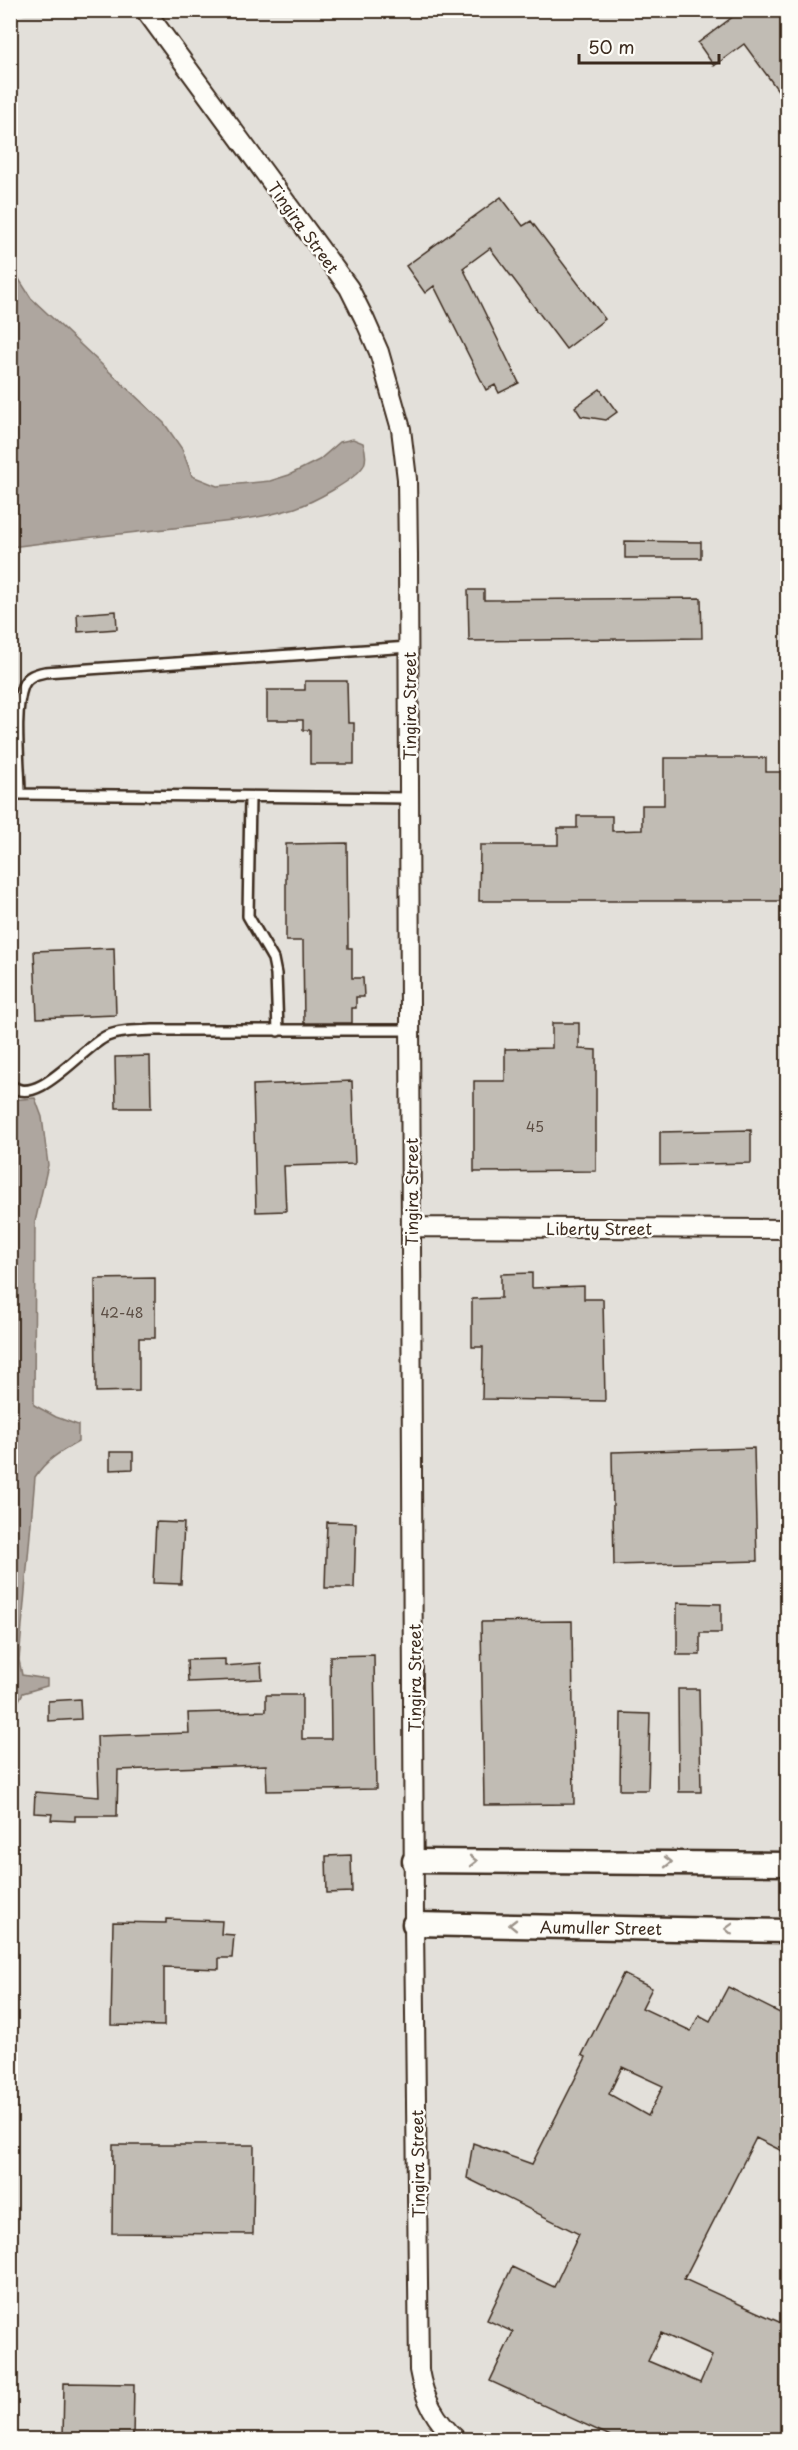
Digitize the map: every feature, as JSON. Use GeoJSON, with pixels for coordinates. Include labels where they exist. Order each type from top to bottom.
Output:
{"type":"FeatureCollection","features":[{"type":"Feature","properties":{"kind":"street","name":"Tingira Street"},"geometry":{"type":"LineString","coordinates":[[145,10],[349,288],[379,352],[401,429],[407,480],[409,647],[414,1924],[419,2370],[428,2404],[437,2419],[457,2439]]}},
{"type":"Feature","properties":{"kind":"street","name":"Liberty Street"},"geometry":{"type":"LineString","coordinates":[[411,1227],[788,1229]]}},
{"type":"Feature","properties":{"kind":"street"},"geometry":{"type":"LineString","coordinates":[[414,1861],[788,1864]]}},
{"type":"Feature","properties":{"kind":"street","name":"Aumuller Street"},"geometry":{"type":"LineString","coordinates":[[414,1924],[788,1931]]}},
{"type":"Feature","properties":{"kind":"lane"},"geometry":{"type":"LineString","coordinates":[[409,647],[45,672],[32,675],[23,686],[19,712],[20,794],[410,798]]}},
{"type":"Feature","properties":{"kind":"lane"},"geometry":{"type":"LineString","coordinates":[[249,797],[248,916],[273,958],[276,974],[278,1031]]}},
{"type":"Feature","properties":{"kind":"lane"},"geometry":{"type":"LineString","coordinates":[[10,1084],[23,1091],[34,1091],[98,1041],[119,1033],[153,1030],[411,1030]]}},
{"type":"Feature","properties":{"kind":"shaded area"},"geometry":{"type":"Polygon","coordinates":[[[30,11],[787,11],[787,2439],[11,2439],[11,1772],[18,1702],[23,1693],[46,1679],[22,1675],[19,1660],[35,1477],[43,1465],[78,1442],[78,1425],[56,1417],[34,1405],[35,1222],[48,1165],[42,1117],[35,1098],[11,1100],[11,547],[275,514],[299,507],[324,495],[350,478],[364,465],[353,439],[340,442],[319,460],[289,475],[270,481],[217,486],[192,476],[182,449],[164,423],[31,298],[11,265],[11,24],[30,11]]]}},
{"type":"Feature","properties":{"kind":"shaded area"},"geometry":{"type":"Polygon","coordinates":[[[10,265],[31,298],[164,423],[182,449],[192,476],[217,486],[270,481],[289,475],[319,460],[340,442],[353,439],[363,443],[366,457],[364,465],[352,477],[322,496],[280,512],[220,523],[11,547],[10,265]]]}},
{"type":"Feature","properties":{"kind":"shaded area"},"geometry":{"type":"Polygon","coordinates":[[[35,1098],[42,1117],[48,1165],[35,1222],[34,1405],[56,1417],[78,1425],[78,1442],[49,1461],[35,1477],[19,1660],[22,1675],[47,1679],[47,1686],[23,1693],[18,1702],[11,1772],[10,1100],[35,1098]]]}},
{"type":"Feature","properties":{"kind":"building"},"geometry":{"type":"Polygon","coordinates":[[[742,10],[788,10],[788,104],[744,44],[714,66],[698,43],[742,10]]]}},
{"type":"Feature","properties":{"kind":"building"},"geometry":{"type":"Polygon","coordinates":[[[501,197],[523,226],[531,221],[605,319],[566,349],[490,248],[463,268],[519,383],[499,393],[495,385],[486,390],[434,286],[425,293],[406,266],[501,197]]]}},
{"type":"Feature","properties":{"kind":"building"},"geometry":{"type":"Polygon","coordinates":[[[600,389],[617,412],[606,420],[581,416],[575,407],[600,389]]]}},
{"type":"Feature","properties":{"kind":"building"},"geometry":{"type":"Polygon","coordinates":[[[625,541],[701,542],[701,558],[625,558],[625,541]]]}},
{"type":"Feature","properties":{"kind":"building"},"geometry":{"type":"Polygon","coordinates":[[[468,590],[484,590],[484,600],[701,598],[702,638],[469,641],[468,590]]]}},
{"type":"Feature","properties":{"kind":"building"},"geometry":{"type":"Polygon","coordinates":[[[116,611],[117,629],[78,632],[77,614],[116,611]]]}},
{"type":"Feature","properties":{"kind":"building"},"geometry":{"type":"Polygon","coordinates":[[[305,681],[347,681],[348,723],[354,723],[354,764],[310,764],[310,730],[303,730],[303,720],[267,720],[267,690],[305,690],[305,681]]]}},
{"type":"Feature","properties":{"kind":"building"},"geometry":{"type":"Polygon","coordinates":[[[664,758],[766,758],[766,772],[788,772],[788,901],[479,901],[480,845],[558,845],[558,828],[577,828],[577,816],[612,816],[612,831],[642,830],[642,805],[664,805],[664,758]]]}},
{"type":"Feature","properties":{"kind":"building"},"geometry":{"type":"Polygon","coordinates":[[[347,843],[348,948],[352,948],[352,978],[363,978],[364,997],[356,997],[356,1008],[352,1008],[352,1023],[304,1023],[303,941],[286,941],[286,844],[347,843]]]}},
{"type":"Feature","properties":{"kind":"building"},"geometry":{"type":"Polygon","coordinates":[[[114,948],[116,1015],[37,1018],[34,951],[114,948]]]}},
{"type":"Feature","properties":{"kind":"building"},"geometry":{"type":"Polygon","coordinates":[[[552,1023],[579,1023],[579,1049],[596,1050],[596,1171],[474,1172],[474,1081],[505,1081],[505,1049],[552,1048],[552,1023]]]}},
{"type":"Feature","properties":{"kind":"building"},"geometry":{"type":"Polygon","coordinates":[[[150,1056],[151,1108],[116,1108],[115,1057],[150,1056]]]}},
{"type":"Feature","properties":{"kind":"building"},"geometry":{"type":"Polygon","coordinates":[[[352,1081],[355,1164],[284,1166],[286,1211],[256,1212],[253,1085],[352,1081]]]}},
{"type":"Feature","properties":{"kind":"building"},"geometry":{"type":"Polygon","coordinates":[[[751,1130],[751,1163],[660,1165],[660,1132],[751,1130]]]}},
{"type":"Feature","properties":{"kind":"building"},"geometry":{"type":"Polygon","coordinates":[[[532,1273],[532,1288],[584,1286],[584,1299],[603,1299],[605,1401],[482,1399],[483,1347],[472,1347],[472,1299],[501,1298],[501,1274],[532,1273]]]}},
{"type":"Feature","properties":{"kind":"building"},"geometry":{"type":"Polygon","coordinates":[[[155,1278],[155,1338],[139,1338],[139,1391],[96,1392],[95,1279],[155,1278]]]}},
{"type":"Feature","properties":{"kind":"building"},"geometry":{"type":"Polygon","coordinates":[[[754,1448],[757,1561],[614,1565],[612,1452],[754,1448]]]}},
{"type":"Feature","properties":{"kind":"building"},"geometry":{"type":"Polygon","coordinates":[[[110,1452],[133,1452],[133,1469],[110,1470],[110,1452]]]}},
{"type":"Feature","properties":{"kind":"building"},"geometry":{"type":"Polygon","coordinates":[[[156,1522],[184,1523],[181,1584],[153,1583],[156,1522]]]}},
{"type":"Feature","properties":{"kind":"building"},"geometry":{"type":"Polygon","coordinates":[[[327,1522],[356,1523],[354,1588],[325,1588],[327,1522]]]}},
{"type":"Feature","properties":{"kind":"building"},"geometry":{"type":"Polygon","coordinates":[[[677,1603],[721,1604],[721,1633],[700,1633],[700,1655],[677,1655],[677,1603]]]}},
{"type":"Feature","properties":{"kind":"building"},"geometry":{"type":"Polygon","coordinates":[[[572,1621],[574,1804],[484,1805],[481,1622],[572,1621]]]}},
{"type":"Feature","properties":{"kind":"building"},"geometry":{"type":"Polygon","coordinates":[[[374,1655],[376,1789],[267,1791],[266,1765],[118,1770],[117,1816],[75,1816],[75,1821],[51,1820],[52,1814],[34,1813],[35,1792],[99,1797],[97,1736],[189,1733],[188,1713],[266,1711],[266,1695],[302,1695],[302,1739],[331,1739],[330,1656],[374,1655]]]}},
{"type":"Feature","properties":{"kind":"building"},"geometry":{"type":"Polygon","coordinates":[[[225,1659],[225,1666],[261,1663],[262,1679],[188,1682],[187,1660],[225,1659]]]}},
{"type":"Feature","properties":{"kind":"building"},"geometry":{"type":"Polygon","coordinates":[[[678,1689],[699,1689],[701,1792],[679,1792],[678,1689]]]}},
{"type":"Feature","properties":{"kind":"building"},"geometry":{"type":"Polygon","coordinates":[[[80,1699],[81,1719],[48,1721],[48,1701],[80,1699]]]}},
{"type":"Feature","properties":{"kind":"building"},"geometry":{"type":"Polygon","coordinates":[[[621,1713],[650,1714],[648,1790],[620,1790],[621,1713]]]}},
{"type":"Feature","properties":{"kind":"building"},"geometry":{"type":"Polygon","coordinates":[[[351,1855],[352,1892],[327,1893],[326,1856],[351,1855]]]}},
{"type":"Feature","properties":{"kind":"building"},"geometry":{"type":"Polygon","coordinates":[[[166,1919],[222,1921],[221,1934],[234,1935],[232,1958],[219,1958],[219,1969],[164,1967],[164,2026],[111,2025],[113,1922],[166,1923],[166,1919]]]}},
{"type":"Feature","properties":{"kind":"building"},"geometry":{"type":"Polygon","coordinates":[[[623,1974],[652,1988],[642,2008],[691,2031],[699,2015],[710,2021],[728,1987],[788,2017],[788,2154],[756,2138],[684,2279],[788,2326],[788,2439],[617,2439],[490,2381],[513,2332],[487,2320],[512,2267],[554,2287],[579,2234],[467,2178],[473,2143],[532,2164],[586,2057],[582,2055],[623,1974]],[[622,2067],[609,2094],[648,2116],[663,2086],[622,2067]],[[661,2333],[648,2361],[700,2383],[712,2356],[661,2333]]]}},
{"type":"Feature","properties":{"kind":"building"},"geometry":{"type":"Polygon","coordinates":[[[113,2145],[254,2145],[253,2234],[112,2233],[113,2145]]]}},
{"type":"Feature","properties":{"kind":"building"},"geometry":{"type":"Polygon","coordinates":[[[64,2383],[134,2384],[133,2439],[63,2439],[64,2383]]]}}]}
